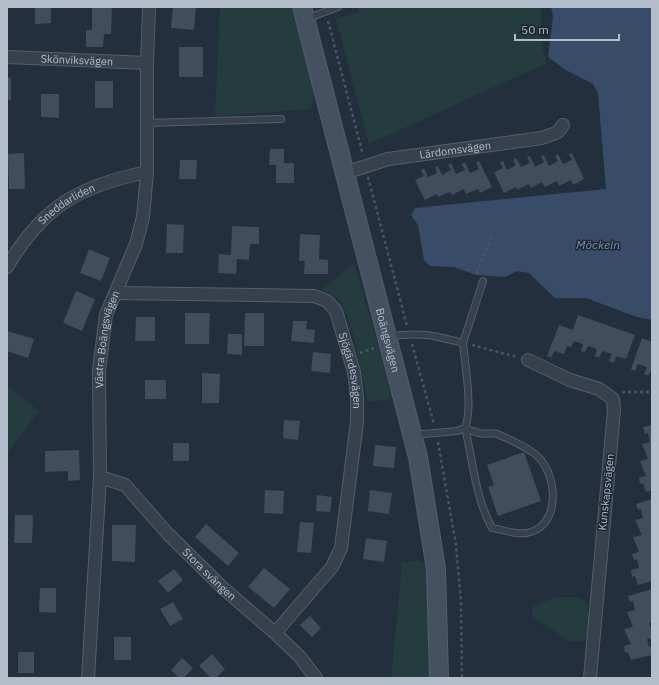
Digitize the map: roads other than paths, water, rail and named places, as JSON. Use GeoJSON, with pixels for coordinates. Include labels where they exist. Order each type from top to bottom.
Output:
{"type":"FeatureCollection","features":[{"type":"Feature","properties":{"kind":"street","name":"Västra Boängsvägen"},"geometry":{"type":"LineString","coordinates":[[88,678],[100,478],[99,370],[106,315],[136,244],[143,217],[147,172],[147,63],[149,7]]}},
{"type":"Feature","properties":{"kind":"street","name":"Boängsvägen"},"geometry":{"type":"LineString","coordinates":[[303,13],[389,340],[413,435],[425,492],[436,569],[440,678]]}},
{"type":"Feature","properties":{"kind":"street","name":"Skönviksvägen"},"geometry":{"type":"LineString","coordinates":[[7,57],[147,63]]}},
{"type":"Feature","properties":{"kind":"street","name":"Lärdomsvägen"},"geometry":{"type":"LineString","coordinates":[[345,173],[388,159],[542,138],[558,132],[563,125]]}},
{"type":"Feature","properties":{"kind":"street","name":"Sneddarliden"},"geometry":{"type":"LineString","coordinates":[[7,267],[27,235],[46,216],[66,201],[92,186],[147,172]]}},
{"type":"Feature","properties":{"kind":"street","name":"Sjögärdesvägen"},"geometry":{"type":"LineString","coordinates":[[116,293],[314,296],[327,300],[336,311],[350,356],[357,397],[357,422],[341,548],[332,567],[275,633]]}},
{"type":"Feature","properties":{"kind":"street","name":"Kunskapsvägen"},"geometry":{"type":"LineString","coordinates":[[528,360],[570,380],[599,389],[613,399],[614,410],[590,678]]}},
{"type":"Feature","properties":{"kind":"street","name":"Stora svängen"},"geometry":{"type":"LineString","coordinates":[[100,478],[125,485],[168,534],[224,589],[275,633],[300,657],[316,678]]}},
{"type":"Feature","properties":{"kind":"lane"},"geometry":{"type":"LineString","coordinates":[[303,13],[338,7]]}},
{"type":"Feature","properties":{"kind":"lane"},"geometry":{"type":"LineString","coordinates":[[147,123],[281,119]]}},
{"type":"Feature","properties":{"kind":"lane"},"geometry":{"type":"LineString","coordinates":[[413,435],[457,431],[465,428],[480,434],[496,434],[536,454],[546,468],[552,483],[551,514],[545,523],[531,532],[516,533],[492,528],[487,518],[473,476],[465,428],[468,410],[463,343],[483,281]]}},
{"type":"Feature","properties":{"kind":"lane"},"geometry":{"type":"LineString","coordinates":[[389,340],[409,334],[428,334],[463,343]]}},
{"type":"Feature","properties":{"kind":"water","name":"Möckeln"},"geometry":{"type":"Polygon","coordinates":[[[551,7],[652,7],[652,320],[637,317],[586,298],[555,298],[529,273],[517,271],[505,277],[476,275],[454,267],[430,266],[424,260],[418,225],[411,215],[415,208],[606,189],[598,93],[593,84],[564,69],[548,57],[553,17],[551,7]]]}}]}
